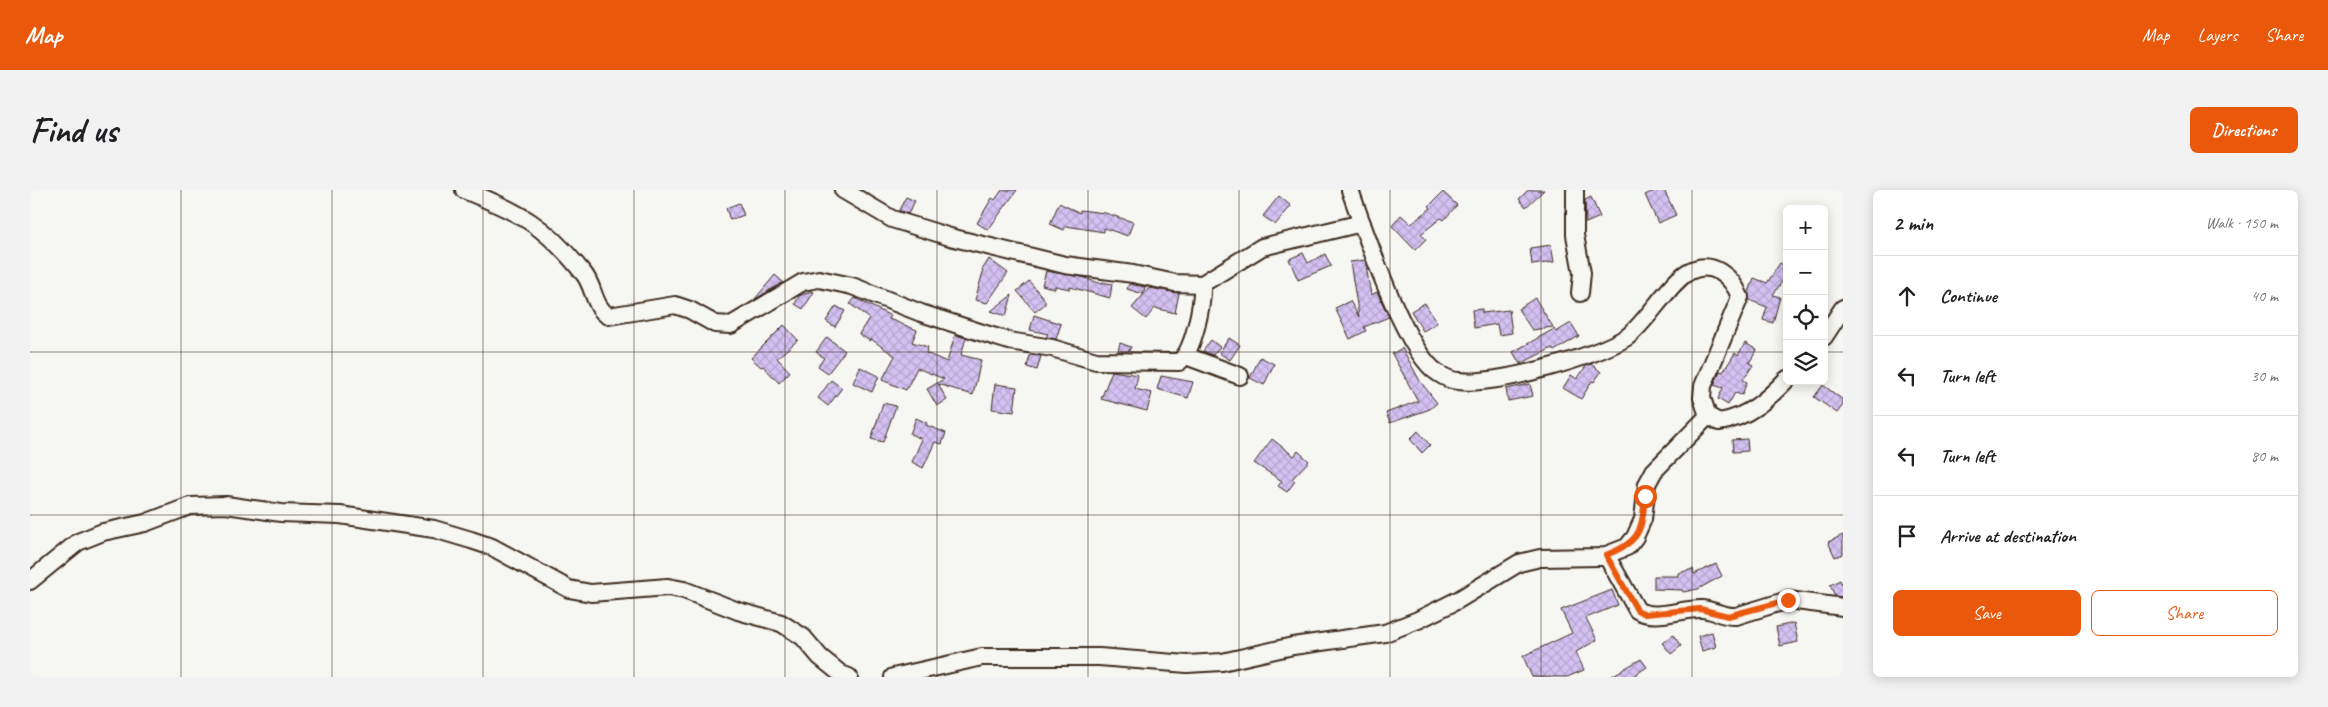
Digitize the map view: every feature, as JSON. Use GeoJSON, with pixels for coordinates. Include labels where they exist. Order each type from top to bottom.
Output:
{"type":"FeatureCollection","features":[{"type":"Feature","properties":{"kind":"street"},"geometry":{"type":"LineString","coordinates":[[464,190],[522,215],[544,230],[586,276],[600,309],[609,316],[628,311],[675,305],[690,310],[715,324],[731,325],[803,282],[819,279],[852,286],[921,313],[986,334],[1010,341],[1052,348],[1096,361],[1179,362],[1186,356],[1202,298],[1202,284]]}},
{"type":"Feature","properties":{"kind":"street"},"geometry":{"type":"LineString","coordinates":[[843,190],[892,219],[950,237],[1065,266],[1133,274],[1175,283],[1202,284],[1262,247],[1362,223]]}},
{"type":"Feature","properties":{"kind":"street"},"geometry":{"type":"LineString","coordinates":[[1350,190],[1401,322],[1425,360],[1437,373],[1460,381],[1521,374],[1594,353],[1627,336],[1690,271],[1707,267],[1722,272],[1736,285],[1740,297],[1703,386],[1702,398],[1708,416],[1719,422],[1742,416],[1783,383]]}},
{"type":"Feature","properties":{"kind":"street"},"geometry":{"type":"LineString","coordinates":[[1575,190],[1575,235],[1582,273],[1580,294]]}},
{"type":"Feature","properties":{"kind":"street"},"geometry":{"type":"LineString","coordinates":[[1828,331],[1843,308]]}},
{"type":"Feature","properties":{"kind":"street"},"geometry":{"type":"LineString","coordinates":[[1186,356],[1240,376]]}},
{"type":"Feature","properties":{"kind":"street"},"geometry":{"type":"LineString","coordinates":[[893,677],[982,657],[1099,657],[1187,664],[1222,662],[1293,646],[1386,633],[1418,620],[1458,600],[1519,563],[1540,558],[1606,555],[1627,547],[1635,538],[1643,519],[1648,484],[1654,471],[1708,416]]}},
{"type":"Feature","properties":{"kind":"street"},"geometry":{"type":"LineString","coordinates":[[30,581],[78,542],[103,532],[145,523],[190,506],[226,505],[281,513],[340,515],[434,529],[471,540],[492,547],[569,589],[591,593],[668,587],[684,590],[738,611],[780,623],[802,637],[820,657],[841,674],[849,677]]}},
{"type":"Feature","properties":{"kind":"street"},"geometry":{"type":"LineString","coordinates":[[1606,555],[1637,610],[1645,614],[1700,609],[1728,616],[1736,616],[1788,600],[1843,607]]}},
{"type":"Feature","properties":{"kind":"building"},"geometry":{"type":"Polygon","coordinates":[[[1002,190],[1017,190],[988,230],[977,223],[992,198],[995,200],[1002,190]]]}},
{"type":"Feature","properties":{"kind":"building"},"geometry":{"type":"Polygon","coordinates":[[[1528,190],[1544,190],[1526,207],[1519,199],[1528,190]]]}},
{"type":"Feature","properties":{"kind":"building"},"geometry":{"type":"Polygon","coordinates":[[[1656,190],[1664,190],[1676,215],[1658,223],[1645,195],[1656,190]]]}},
{"type":"Feature","properties":{"kind":"building"},"geometry":{"type":"Polygon","coordinates":[[[1443,192],[1457,205],[1444,220],[1441,218],[1421,234],[1426,239],[1415,250],[1392,226],[1401,215],[1411,224],[1431,208],[1429,206],[1443,192]]]}},
{"type":"Feature","properties":{"kind":"building"},"geometry":{"type":"Polygon","coordinates":[[[1279,196],[1291,206],[1275,225],[1263,216],[1279,196]]]}},
{"type":"Feature","properties":{"kind":"building"},"geometry":{"type":"Polygon","coordinates":[[[906,197],[915,201],[908,214],[899,210],[906,197]]]}},
{"type":"Feature","properties":{"kind":"building"},"geometry":{"type":"Polygon","coordinates":[[[1591,197],[1600,217],[1586,223],[1585,200],[1591,197]]]}},
{"type":"Feature","properties":{"kind":"building"},"geometry":{"type":"Polygon","coordinates":[[[739,203],[744,215],[730,220],[726,208],[739,203]]]}},
{"type":"Feature","properties":{"kind":"building"},"geometry":{"type":"Polygon","coordinates":[[[1059,203],[1080,213],[1080,210],[1105,213],[1133,222],[1128,236],[1104,228],[1104,232],[1066,226],[1064,230],[1050,224],[1059,203]]]}},
{"type":"Feature","properties":{"kind":"building"},"geometry":{"type":"Polygon","coordinates":[[[1551,245],[1554,262],[1532,265],[1530,248],[1551,245]]]}},
{"type":"Feature","properties":{"kind":"building"},"geometry":{"type":"Polygon","coordinates":[[[1303,253],[1308,263],[1325,254],[1331,266],[1298,280],[1289,259],[1303,253]]]}},
{"type":"Feature","properties":{"kind":"building"},"geometry":{"type":"Polygon","coordinates":[[[989,259],[1008,273],[987,303],[975,300],[982,270],[989,259]]]}},
{"type":"Feature","properties":{"kind":"building"},"geometry":{"type":"Polygon","coordinates":[[[1365,260],[1371,295],[1377,292],[1389,317],[1364,327],[1366,331],[1350,339],[1335,308],[1350,301],[1359,317],[1350,262],[1365,260]]]}},
{"type":"Feature","properties":{"kind":"building"},"geometry":{"type":"Polygon","coordinates":[[[1780,263],[1783,265],[1783,280],[1773,295],[1780,297],[1773,323],[1763,320],[1767,307],[1749,300],[1749,292],[1754,278],[1767,283],[1780,263]]]}},
{"type":"Feature","properties":{"kind":"building"},"geometry":{"type":"Polygon","coordinates":[[[1046,271],[1082,277],[1102,284],[1102,282],[1112,284],[1110,298],[1070,287],[1070,289],[1055,286],[1055,289],[1042,285],[1046,271]]]}},
{"type":"Feature","properties":{"kind":"building"},"geometry":{"type":"Polygon","coordinates":[[[775,275],[783,282],[754,300],[775,275]]]}},
{"type":"Feature","properties":{"kind":"building"},"geometry":{"type":"Polygon","coordinates":[[[1029,281],[1045,300],[1045,304],[1035,312],[1017,291],[1029,281]]]}},
{"type":"Feature","properties":{"kind":"building"},"geometry":{"type":"Polygon","coordinates":[[[1129,284],[1145,287],[1143,294],[1127,289],[1129,284]]]}},
{"type":"Feature","properties":{"kind":"building"},"geometry":{"type":"Polygon","coordinates":[[[1149,288],[1179,293],[1175,313],[1155,308],[1146,319],[1132,308],[1149,288]]]}},
{"type":"Feature","properties":{"kind":"building"},"geometry":{"type":"Polygon","coordinates":[[[814,292],[803,309],[795,304],[799,296],[814,292]]]}},
{"type":"Feature","properties":{"kind":"building"},"geometry":{"type":"Polygon","coordinates":[[[1012,295],[1006,316],[991,311],[1012,295]]]}},
{"type":"Feature","properties":{"kind":"building"},"geometry":{"type":"Polygon","coordinates":[[[855,298],[891,316],[889,319],[917,330],[912,342],[928,347],[926,353],[947,362],[955,335],[966,338],[961,355],[981,360],[973,395],[938,384],[947,400],[937,406],[927,389],[944,379],[917,368],[906,390],[882,380],[895,356],[871,339],[870,341],[859,334],[869,318],[850,304],[855,298]]]}},
{"type":"Feature","properties":{"kind":"building"},"geometry":{"type":"Polygon","coordinates":[[[1535,298],[1553,327],[1532,330],[1518,309],[1535,298]]]}},
{"type":"Feature","properties":{"kind":"building"},"geometry":{"type":"Polygon","coordinates":[[[1425,303],[1437,323],[1423,331],[1411,311],[1425,303]]]}},
{"type":"Feature","properties":{"kind":"building"},"geometry":{"type":"Polygon","coordinates":[[[836,306],[845,311],[835,327],[826,321],[836,306]]]}},
{"type":"Feature","properties":{"kind":"building"},"geometry":{"type":"Polygon","coordinates":[[[1482,309],[1482,313],[1509,310],[1512,333],[1499,335],[1497,324],[1474,328],[1472,310],[1482,309]]]}},
{"type":"Feature","properties":{"kind":"building"},"geometry":{"type":"Polygon","coordinates":[[[1034,315],[1061,324],[1056,339],[1046,337],[1048,334],[1030,330],[1034,315]]]}},
{"type":"Feature","properties":{"kind":"building"},"geometry":{"type":"Polygon","coordinates":[[[1571,323],[1579,336],[1554,351],[1552,348],[1520,364],[1513,352],[1554,329],[1556,332],[1571,323]]]}},
{"type":"Feature","properties":{"kind":"building"},"geometry":{"type":"Polygon","coordinates":[[[784,325],[798,340],[777,358],[790,372],[779,383],[763,366],[761,367],[751,358],[784,325]]]}},
{"type":"Feature","properties":{"kind":"building"},"geometry":{"type":"Polygon","coordinates":[[[827,337],[845,351],[828,373],[818,366],[824,358],[816,352],[827,337]]]}},
{"type":"Feature","properties":{"kind":"building"},"geometry":{"type":"Polygon","coordinates":[[[1229,338],[1240,345],[1230,360],[1219,353],[1229,338]]]}},
{"type":"Feature","properties":{"kind":"building"},"geometry":{"type":"Polygon","coordinates":[[[1211,340],[1220,347],[1213,355],[1203,351],[1211,340]]]}},
{"type":"Feature","properties":{"kind":"building"},"geometry":{"type":"Polygon","coordinates":[[[1120,343],[1131,347],[1129,351],[1118,351],[1120,343]]]}},
{"type":"Feature","properties":{"kind":"building"},"geometry":{"type":"Polygon","coordinates":[[[1745,343],[1757,350],[1749,363],[1753,365],[1743,380],[1747,382],[1742,395],[1735,393],[1728,405],[1718,399],[1723,388],[1714,385],[1720,371],[1723,372],[1735,353],[1738,355],[1745,343]]]}},
{"type":"Feature","properties":{"kind":"building"},"geometry":{"type":"Polygon","coordinates":[[[1402,348],[1420,381],[1437,403],[1430,409],[1390,423],[1386,413],[1418,401],[1392,354],[1402,348]]]}},
{"type":"Feature","properties":{"kind":"building"},"geometry":{"type":"Polygon","coordinates":[[[1030,355],[1041,356],[1037,370],[1027,367],[1030,355]]]}},
{"type":"Feature","properties":{"kind":"building"},"geometry":{"type":"Polygon","coordinates":[[[1260,357],[1274,364],[1264,385],[1250,378],[1260,357]]]}},
{"type":"Feature","properties":{"kind":"building"},"geometry":{"type":"Polygon","coordinates":[[[1591,364],[1601,372],[1594,382],[1592,381],[1581,399],[1563,388],[1571,375],[1577,379],[1586,366],[1591,364]]]}},
{"type":"Feature","properties":{"kind":"building"},"geometry":{"type":"Polygon","coordinates":[[[860,367],[879,376],[872,392],[853,383],[860,367]]]}},
{"type":"Feature","properties":{"kind":"building"},"geometry":{"type":"Polygon","coordinates":[[[1112,371],[1138,375],[1135,389],[1152,393],[1147,411],[1101,399],[1112,371]]]}},
{"type":"Feature","properties":{"kind":"building"},"geometry":{"type":"Polygon","coordinates":[[[1161,376],[1193,382],[1188,398],[1157,389],[1161,376]]]}},
{"type":"Feature","properties":{"kind":"building"},"geometry":{"type":"Polygon","coordinates":[[[831,380],[842,388],[828,406],[818,398],[831,380]]]}},
{"type":"Feature","properties":{"kind":"building"},"geometry":{"type":"Polygon","coordinates":[[[995,384],[1017,387],[1014,412],[992,409],[995,384]]]}},
{"type":"Feature","properties":{"kind":"building"},"geometry":{"type":"Polygon","coordinates":[[[1530,384],[1533,396],[1508,401],[1506,389],[1530,384]]]}},
{"type":"Feature","properties":{"kind":"building"},"geometry":{"type":"Polygon","coordinates":[[[1823,385],[1843,400],[1843,405],[1837,413],[1814,397],[1823,385]]]}},
{"type":"Feature","properties":{"kind":"building"},"geometry":{"type":"Polygon","coordinates":[[[883,403],[896,406],[883,442],[871,439],[883,403]]]}},
{"type":"Feature","properties":{"kind":"building"},"geometry":{"type":"Polygon","coordinates":[[[916,418],[927,423],[926,425],[946,433],[942,444],[935,442],[923,468],[912,462],[922,439],[910,434],[916,418]]]}},
{"type":"Feature","properties":{"kind":"building"},"geometry":{"type":"Polygon","coordinates":[[[1418,431],[1430,445],[1422,453],[1410,439],[1418,431]]]}},
{"type":"Feature","properties":{"kind":"building"},"geometry":{"type":"Polygon","coordinates":[[[1272,439],[1294,456],[1298,451],[1309,461],[1292,479],[1295,481],[1287,492],[1278,486],[1282,481],[1254,463],[1272,439]]]}},
{"type":"Feature","properties":{"kind":"building"},"geometry":{"type":"Polygon","coordinates":[[[1747,439],[1748,451],[1733,452],[1732,440],[1747,439]]]}},
{"type":"Feature","properties":{"kind":"building"},"geometry":{"type":"Polygon","coordinates":[[[1843,535],[1843,554],[1835,557],[1828,542],[1843,535]]]}},
{"type":"Feature","properties":{"kind":"building"},"geometry":{"type":"Polygon","coordinates":[[[1716,564],[1722,576],[1698,589],[1683,592],[1682,590],[1654,589],[1654,576],[1678,576],[1678,573],[1693,569],[1694,574],[1716,564]]]}},
{"type":"Feature","properties":{"kind":"building"},"geometry":{"type":"Polygon","coordinates":[[[1840,580],[1843,587],[1843,597],[1835,596],[1830,585],[1840,580]]]}},
{"type":"Feature","properties":{"kind":"building"},"geometry":{"type":"Polygon","coordinates":[[[1612,590],[1618,605],[1586,618],[1597,640],[1576,652],[1584,670],[1567,677],[1532,677],[1523,656],[1572,633],[1561,610],[1612,590]]]}},
{"type":"Feature","properties":{"kind":"building"},"geometry":{"type":"Polygon","coordinates":[[[1794,623],[1798,642],[1780,646],[1776,627],[1794,623]]]}},
{"type":"Feature","properties":{"kind":"building"},"geometry":{"type":"Polygon","coordinates":[[[1712,632],[1716,647],[1702,651],[1698,636],[1712,632]]]}},
{"type":"Feature","properties":{"kind":"building"},"geometry":{"type":"Polygon","coordinates":[[[1673,635],[1681,646],[1671,654],[1662,643],[1673,635]]]}},
{"type":"Feature","properties":{"kind":"building"},"geometry":{"type":"Polygon","coordinates":[[[1641,659],[1647,667],[1632,677],[1610,677],[1641,659]]]}},
{"type":"Feature","properties":{"kind":"route"},"geometry":{"type":"LineString","coordinates":[[1645,496],[1643,519],[1635,538],[1627,547],[1606,555],[1632,602],[1641,613],[1655,614],[1700,609],[1728,616],[1736,616],[1788,600]]}}]}
